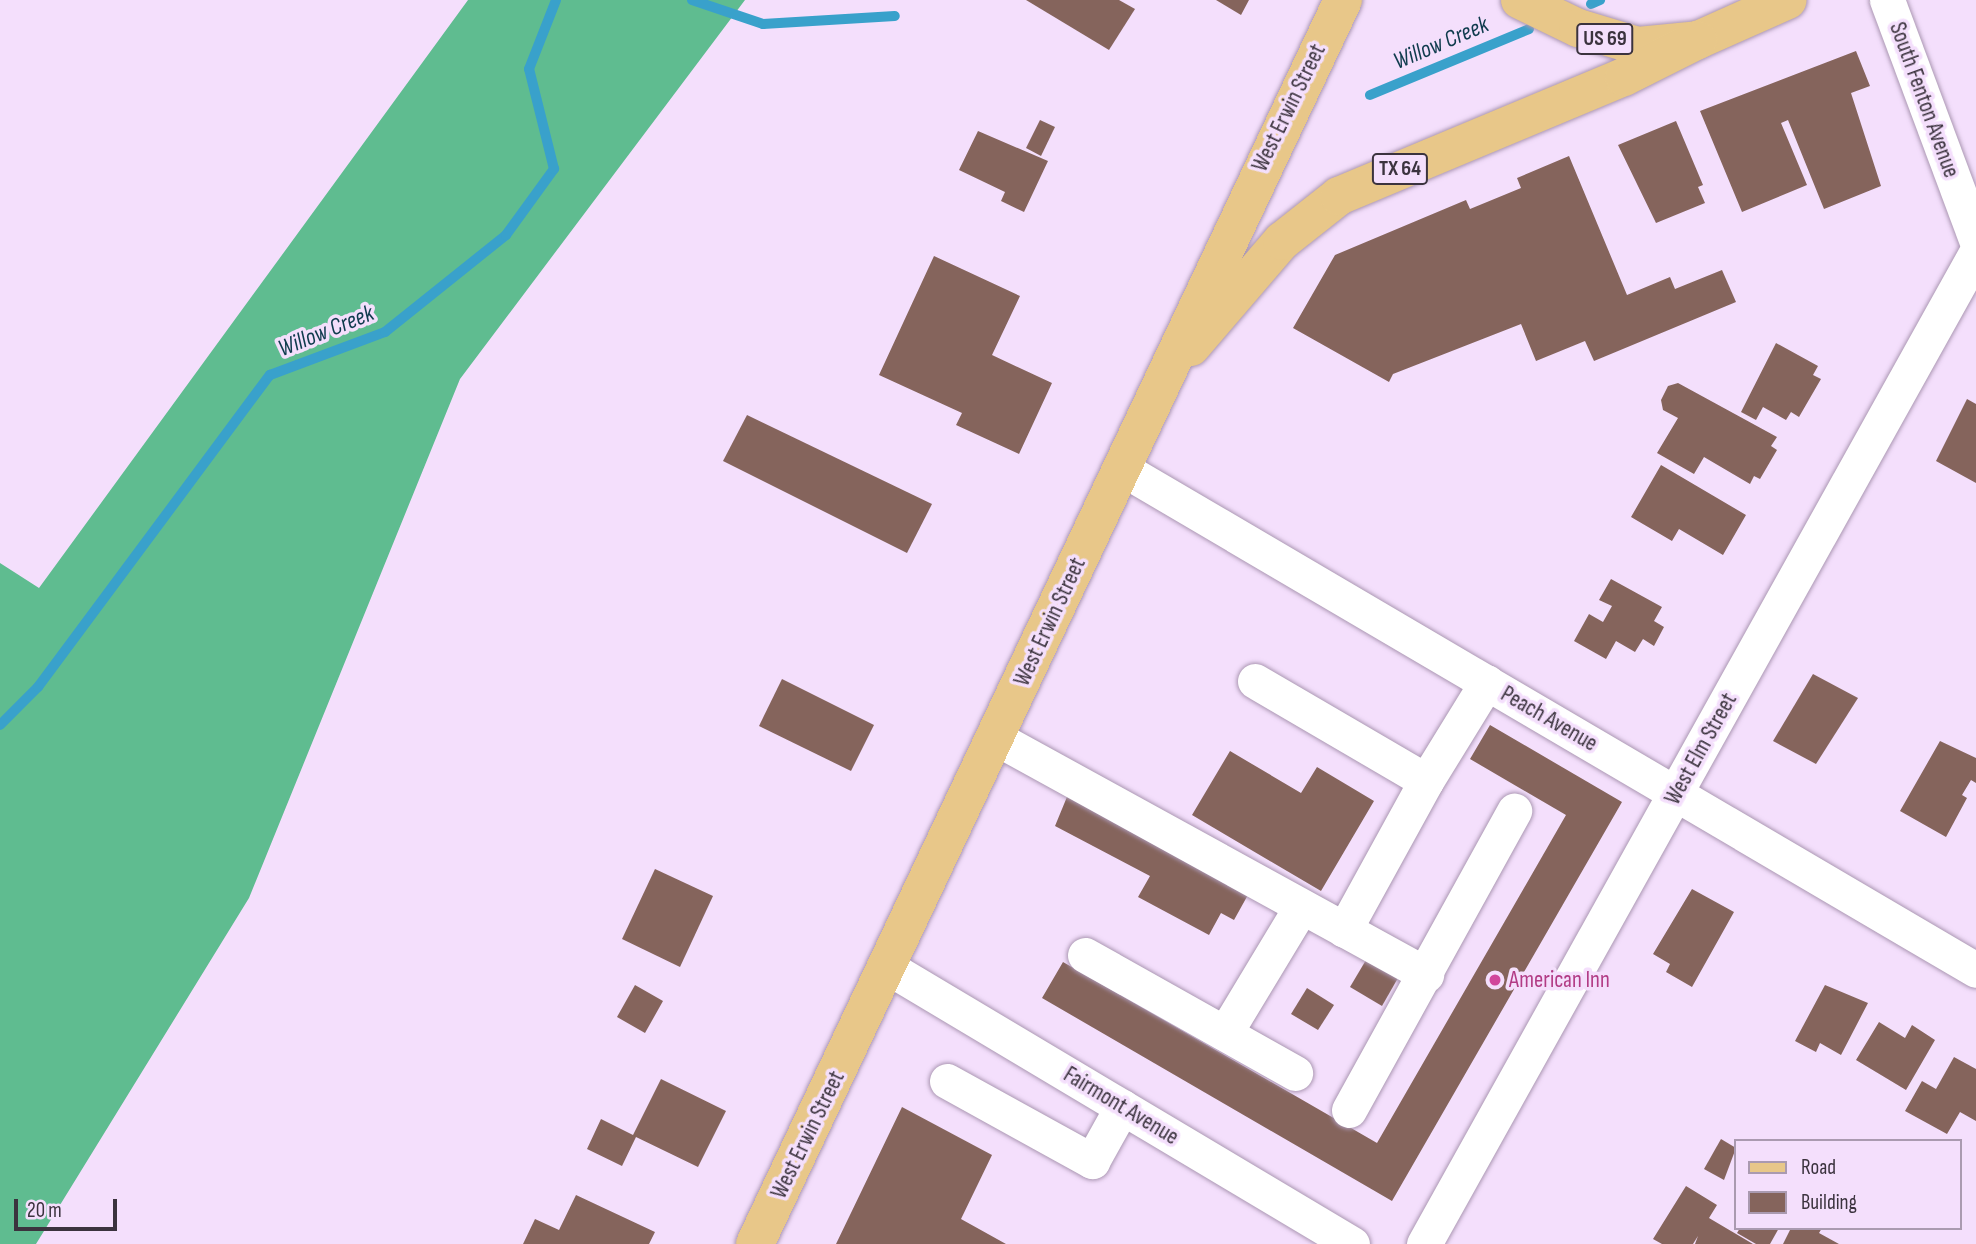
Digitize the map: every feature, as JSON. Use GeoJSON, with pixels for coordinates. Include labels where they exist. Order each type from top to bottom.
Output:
{"type":"FeatureCollection","features":[{"type":"Feature","properties":{"kind":"main road","name":"West Erwin Street"},"geometry":{"type":"LineString","coordinates":[[755,1244],[889,968],[1121,468],[1343,0]]}},
{"type":"Feature","properties":{"kind":"main road","name":"US 69"},"geometry":{"type":"LineString","coordinates":[[1520,0],[1578,28],[1628,44],[1698,40],[1788,0]]}},
{"type":"Feature","properties":{"kind":"main road","name":"TX 64"},"geometry":{"type":"LineString","coordinates":[[1162,381],[1282,241],[1339,196],[1625,77],[1698,40]]}},
{"type":"Feature","properties":{"kind":"street","name":"South Fenton Avenue"},"geometry":{"type":"LineString","coordinates":[[1887,0],[1976,239]]}},
{"type":"Feature","properties":{"kind":"street","name":"West Elm Street"},"geometry":{"type":"LineString","coordinates":[[1423,1244],[1677,794],[1976,253]]}},
{"type":"Feature","properties":{"kind":"street","name":"Peach Avenue"},"geometry":{"type":"LineString","coordinates":[[1121,468],[1976,971]]}},
{"type":"Feature","properties":{"kind":"street"},"geometry":{"type":"LineString","coordinates":[[1255,681],[1426,780]]}},
{"type":"Feature","properties":{"kind":"street"},"geometry":{"type":"LineString","coordinates":[[1344,930],[1426,780],[1487,682]]}},
{"type":"Feature","properties":{"kind":"street"},"geometry":{"type":"LineString","coordinates":[[996,738],[1426,974]]}},
{"type":"Feature","properties":{"kind":"street"},"geometry":{"type":"LineString","coordinates":[[1349,1110],[1514,811]]}},
{"type":"Feature","properties":{"kind":"street"},"geometry":{"type":"LineString","coordinates":[[1225,1032],[1301,907]]}},
{"type":"Feature","properties":{"kind":"street"},"geometry":{"type":"LineString","coordinates":[[1086,955],[1295,1073]]}},
{"type":"Feature","properties":{"kind":"street","name":"Fairmont Avenue"},"geometry":{"type":"LineString","coordinates":[[889,968],[1352,1244]]}},
{"type":"Feature","properties":{"kind":"street"},"geometry":{"type":"LineString","coordinates":[[947,1081],[1093,1161],[1122,1107]]}},
{"type":"Feature","properties":{"kind":"green space"},"geometry":{"type":"Polygon","coordinates":[[[468,0],[745,0],[460,379],[249,898],[36,1244],[0,1244],[0,563],[39,588],[468,0]]]}},
{"type":"Feature","properties":{"kind":"building"},"geometry":{"type":"Polygon","coordinates":[[[1026,0],[1119,0],[1135,9],[1109,50],[1026,0]]]}},
{"type":"Feature","properties":{"kind":"building"},"geometry":{"type":"Polygon","coordinates":[[[1216,0],[1249,0],[1241,15],[1216,0]]]}},
{"type":"Feature","properties":{"kind":"building"},"geometry":{"type":"Polygon","coordinates":[[[1856,51],[1870,86],[1851,93],[1881,186],[1824,209],[1788,120],[1781,123],[1807,185],[1742,212],[1700,111],[1856,51]]]}},
{"type":"Feature","properties":{"kind":"building"},"geometry":{"type":"Polygon","coordinates":[[[1040,120],[1055,127],[1041,156],[1026,148],[1040,120]]]}},
{"type":"Feature","properties":{"kind":"building"},"geometry":{"type":"Polygon","coordinates":[[[1676,121],[1703,185],[1698,187],[1705,203],[1656,223],[1618,145],[1676,121]]]}},
{"type":"Feature","properties":{"kind":"building"},"geometry":{"type":"Polygon","coordinates":[[[978,131],[1048,161],[1024,212],[1001,201],[1005,192],[959,170],[978,131]]]}},
{"type":"Feature","properties":{"kind":"building"},"geometry":{"type":"Polygon","coordinates":[[[1569,156],[1627,295],[1670,277],[1675,289],[1722,270],[1736,302],[1594,361],[1585,341],[1536,361],[1521,324],[1393,374],[1389,382],[1293,328],[1335,255],[1466,200],[1470,209],[1521,188],[1517,178],[1569,156]]]}},
{"type":"Feature","properties":{"kind":"building"},"geometry":{"type":"Polygon","coordinates":[[[934,256],[1020,296],[992,355],[1052,383],[1019,454],[956,425],[962,413],[879,375],[934,256]]]}},
{"type":"Feature","properties":{"kind":"building"},"geometry":{"type":"Polygon","coordinates":[[[1776,343],[1818,366],[1813,375],[1821,379],[1799,417],[1791,412],[1786,420],[1763,407],[1756,420],[1741,412],[1776,343]]]}},
{"type":"Feature","properties":{"kind":"building"},"geometry":{"type":"Polygon","coordinates":[[[1678,383],[1777,437],[1771,446],[1777,450],[1760,479],[1754,476],[1750,484],[1704,457],[1694,474],[1657,453],[1678,418],[1663,410],[1661,400],[1668,386],[1678,383]]]}},
{"type":"Feature","properties":{"kind":"building"},"geometry":{"type":"Polygon","coordinates":[[[1967,399],[1976,404],[1976,483],[1936,461],[1967,399]]]}},
{"type":"Feature","properties":{"kind":"building"},"geometry":{"type":"Polygon","coordinates":[[[747,415],[932,504],[907,553],[723,461],[747,415]]]}},
{"type":"Feature","properties":{"kind":"building"},"geometry":{"type":"Polygon","coordinates":[[[1661,465],[1746,515],[1723,555],[1679,529],[1672,541],[1631,517],[1661,465]]]}},
{"type":"Feature","properties":{"kind":"building"},"geometry":{"type":"Polygon","coordinates":[[[1611,579],[1662,607],[1654,621],[1664,627],[1654,646],[1643,639],[1635,652],[1616,641],[1606,659],[1574,641],[1589,614],[1603,622],[1612,606],[1599,600],[1611,579]]]}},
{"type":"Feature","properties":{"kind":"building"},"geometry":{"type":"Polygon","coordinates":[[[1813,674],[1858,698],[1816,764],[1773,741],[1813,674]]]}},
{"type":"Feature","properties":{"kind":"building"},"geometry":{"type":"Polygon","coordinates":[[[782,679],[874,725],[851,771],[759,726],[782,679]]]}},
{"type":"Feature","properties":{"kind":"building","name":"American Inn"},"geometry":{"type":"Polygon","coordinates":[[[1490,725],[1622,802],[1392,1201],[1042,998],[1063,962],[1377,1143],[1566,815],[1470,759],[1490,725]]]}},
{"type":"Feature","properties":{"kind":"building"},"geometry":{"type":"Polygon","coordinates":[[[1940,741],[1976,758],[1976,783],[1971,780],[1962,795],[1967,798],[1946,837],[1900,811],[1940,741]]]}},
{"type":"Feature","properties":{"kind":"building"},"geometry":{"type":"Polygon","coordinates":[[[1230,751],[1301,793],[1317,767],[1374,801],[1321,891],[1192,815],[1230,751]]]}},
{"type":"Feature","properties":{"kind":"building"},"geometry":{"type":"Polygon","coordinates":[[[1069,792],[1249,893],[1234,920],[1221,913],[1209,935],[1138,897],[1150,876],[1055,826],[1069,792]]]}},
{"type":"Feature","properties":{"kind":"building"},"geometry":{"type":"Polygon","coordinates":[[[655,869],[713,896],[680,967],[622,939],[655,869]]]}},
{"type":"Feature","properties":{"kind":"building"},"geometry":{"type":"Polygon","coordinates":[[[1692,889],[1734,912],[1692,987],[1666,972],[1670,964],[1653,954],[1692,889]]]}},
{"type":"Feature","properties":{"kind":"building"},"geometry":{"type":"Polygon","coordinates":[[[1366,960],[1398,978],[1382,1006],[1350,987],[1366,960]]]}},
{"type":"Feature","properties":{"kind":"building"},"geometry":{"type":"Polygon","coordinates":[[[635,985],[663,1001],[645,1033],[617,1017],[635,985]]]}},
{"type":"Feature","properties":{"kind":"building"},"geometry":{"type":"Polygon","coordinates":[[[1825,985],[1868,1003],[1841,1055],[1820,1043],[1816,1052],[1795,1041],[1825,985]]]}},
{"type":"Feature","properties":{"kind":"building"},"geometry":{"type":"Polygon","coordinates":[[[1307,988],[1334,1005],[1318,1030],[1291,1014],[1307,988]]]}},
{"type":"Feature","properties":{"kind":"building"},"geometry":{"type":"Polygon","coordinates":[[[1879,1022],[1905,1038],[1912,1025],[1935,1040],[1906,1090],[1856,1060],[1879,1022]]]}},
{"type":"Feature","properties":{"kind":"building"},"geometry":{"type":"Polygon","coordinates":[[[1954,1057],[1976,1069],[1976,1121],[1960,1112],[1947,1134],[1905,1111],[1922,1081],[1936,1089],[1954,1057]]]}},
{"type":"Feature","properties":{"kind":"building"},"geometry":{"type":"Polygon","coordinates":[[[661,1079],[726,1111],[698,1167],[636,1137],[622,1166],[587,1149],[601,1119],[633,1135],[661,1079]]]}},
{"type":"Feature","properties":{"kind":"building"},"geometry":{"type":"Polygon","coordinates":[[[902,1107],[992,1155],[961,1219],[1006,1244],[836,1244],[902,1107]]]}},
{"type":"Feature","properties":{"kind":"building"},"geometry":{"type":"Polygon","coordinates":[[[1721,1139],[1734,1147],[1724,1180],[1704,1169],[1721,1139]]]}},
{"type":"Feature","properties":{"kind":"building"},"geometry":{"type":"Polygon","coordinates":[[[1686,1186],[1717,1205],[1709,1218],[1753,1244],[1695,1244],[1698,1236],[1693,1244],[1662,1244],[1653,1239],[1686,1186]]]}},
{"type":"Feature","properties":{"kind":"building"},"geometry":{"type":"Polygon","coordinates":[[[576,1195],[655,1232],[649,1244],[523,1244],[535,1219],[559,1230],[576,1195]]]}},
{"type":"Feature","properties":{"kind":"building"},"geometry":{"type":"Polygon","coordinates":[[[1739,1230],[1778,1230],[1770,1244],[1756,1244],[1737,1233],[1739,1230]]]}},
{"type":"Feature","properties":{"kind":"building"},"geometry":{"type":"Polygon","coordinates":[[[1790,1230],[1821,1230],[1819,1233],[1839,1244],[1783,1244],[1790,1230]]]}},
{"type":"Feature","properties":{"kind":"waterway","name":"Willow Creek"},"geometry":{"type":"LineString","coordinates":[[0,725],[38,687],[270,375],[385,332],[506,235],[554,169],[529,69],[556,0]]}},
{"type":"Feature","properties":{"kind":"waterway","name":"Willow Creek"},"geometry":{"type":"LineString","coordinates":[[692,0],[763,24],[895,16]]}},
{"type":"Feature","properties":{"kind":"waterway","name":"Willow Creek"},"geometry":{"type":"LineString","coordinates":[[1591,4],[1600,0]]}},
{"type":"Feature","properties":{"kind":"waterway","name":"Willow Creek"},"geometry":{"type":"LineString","coordinates":[[1370,95],[1529,29]]}},
{"type":"Feature","properties":{"kind":"place","name":"American Inn"},"geometry":{"type":"Point","coordinates":[1495,980]}}]}
